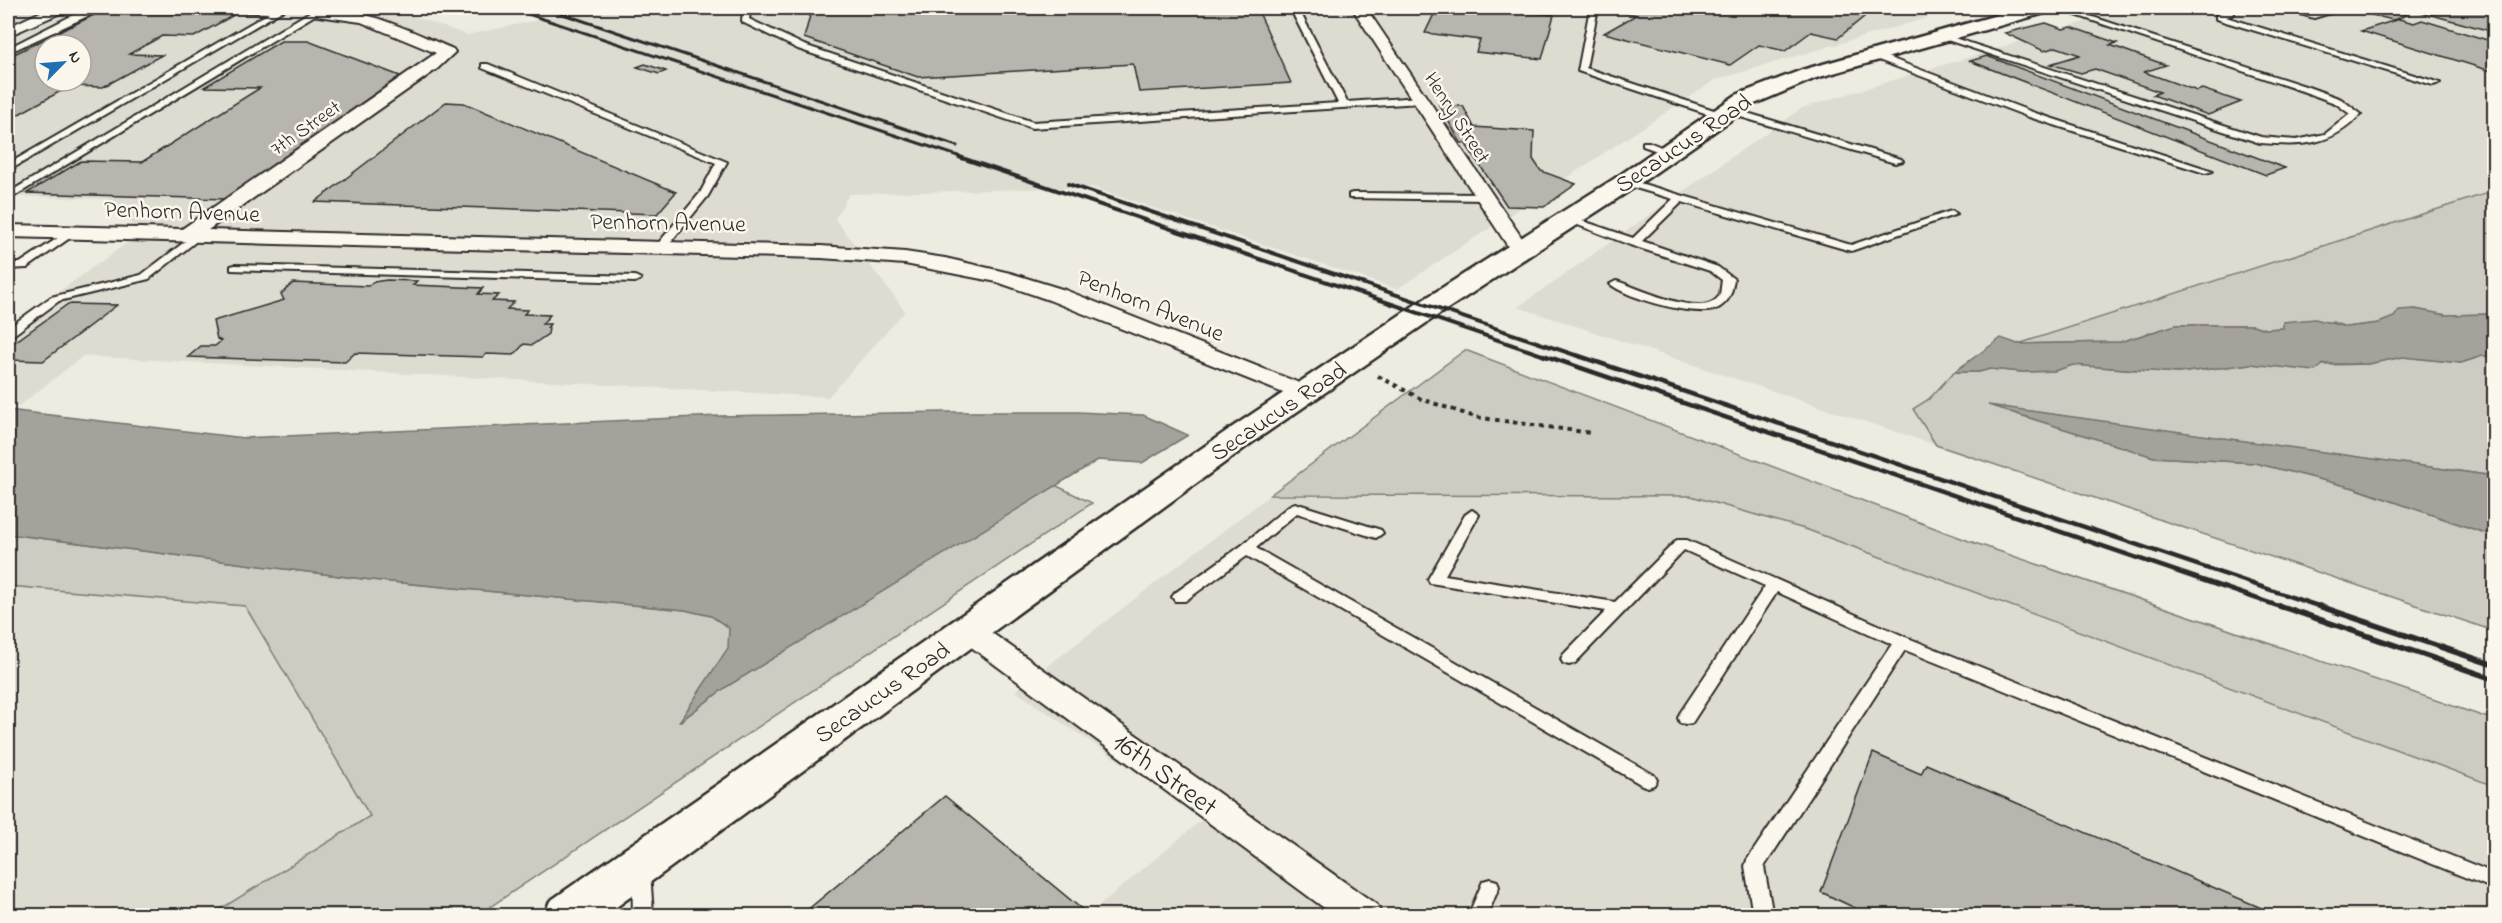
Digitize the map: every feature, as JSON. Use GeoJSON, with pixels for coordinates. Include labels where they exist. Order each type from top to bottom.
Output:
{"type":"FeatureCollection","features":[{"type":"Feature","properties":{"kind":"main road","name":"Secaucus Road"},"geometry":{"type":"LineString","coordinates":[[567,915],[1304,393],[1626,182],[1723,113],[1773,87],[2041,8]]}},
{"type":"Feature","properties":{"kind":"street"},"geometry":{"type":"LineString","coordinates":[[8,32],[60,8]]}},
{"type":"Feature","properties":{"kind":"street","name":"Henry Street"},"geometry":{"type":"LineString","coordinates":[[1359,8],[1520,250]]}},
{"type":"Feature","properties":{"kind":"street","name":"7th Street"},"geometry":{"type":"LineString","coordinates":[[191,237],[431,66],[447,52],[354,14],[335,11],[316,12]]}},
{"type":"Feature","properties":{"kind":"street","name":"Penhorn Avenue"},"geometry":{"type":"LineString","coordinates":[[8,231],[853,253],[905,258],[965,268],[1039,288],[1304,393]]}},
{"type":"Feature","properties":{"kind":"street","name":"16th Street"},"geometry":{"type":"LineString","coordinates":[[969,631],[1364,915]]}},
{"type":"Feature","properties":{"kind":"lane"},"geometry":{"type":"LineString","coordinates":[[8,51],[84,13],[101,8]]}},
{"type":"Feature","properties":{"kind":"lane"},"geometry":{"type":"LineString","coordinates":[[167,8],[280,9]]}},
{"type":"Feature","properties":{"kind":"lane"},"geometry":{"type":"LineString","coordinates":[[747,8],[745,20],[801,47],[1032,125],[1420,100]]}},
{"type":"Feature","properties":{"kind":"lane"},"geometry":{"type":"LineString","coordinates":[[1294,8],[1344,105]]}},
{"type":"Feature","properties":{"kind":"lane"},"geometry":{"type":"LineString","coordinates":[[1594,8],[1581,69],[1723,113],[1899,161]]}},
{"type":"Feature","properties":{"kind":"lane"},"geometry":{"type":"LineString","coordinates":[[1942,37],[2260,140],[2296,143],[2328,136],[2355,114],[2338,101],[2305,89],[2059,8]]}},
{"type":"Feature","properties":{"kind":"lane"},"geometry":{"type":"LineString","coordinates":[[2215,8],[2231,12],[2219,17],[2436,83]]}},
{"type":"Feature","properties":{"kind":"lane"},"geometry":{"type":"LineString","coordinates":[[2285,8],[2314,16],[2332,11]]}},
{"type":"Feature","properties":{"kind":"lane"},"geometry":{"type":"LineString","coordinates":[[8,168],[280,9]]}},
{"type":"Feature","properties":{"kind":"lane"},"geometry":{"type":"LineString","coordinates":[[8,197],[316,12]]}},
{"type":"Feature","properties":{"kind":"lane"},"geometry":{"type":"LineString","coordinates":[[1876,56],[2032,115],[2208,171]]}},
{"type":"Feature","properties":{"kind":"lane"},"geometry":{"type":"LineString","coordinates":[[485,66],[722,162],[704,194],[660,248]]}},
{"type":"Feature","properties":{"kind":"lane"},"geometry":{"type":"LineString","coordinates":[[1646,144],[1668,152]]}},
{"type":"Feature","properties":{"kind":"lane"},"geometry":{"type":"LineString","coordinates":[[1626,182],[1851,248],[1952,214]]}},
{"type":"Feature","properties":{"kind":"lane"},"geometry":{"type":"LineString","coordinates":[[1353,196],[1485,197]]}},
{"type":"Feature","properties":{"kind":"lane"},"geometry":{"type":"LineString","coordinates":[[1634,243],[1680,198]]}},
{"type":"Feature","properties":{"kind":"lane"},"geometry":{"type":"LineString","coordinates":[[1568,219],[1714,269],[1728,279],[1728,292],[1720,304],[1707,309],[1676,306],[1616,284]]}},
{"type":"Feature","properties":{"kind":"lane"},"geometry":{"type":"LineString","coordinates":[[8,266],[23,266],[70,233]]}},
{"type":"Feature","properties":{"kind":"lane"},"geometry":{"type":"LineString","coordinates":[[8,333],[55,299],[145,277],[191,237]]}},
{"type":"Feature","properties":{"kind":"lane"},"geometry":{"type":"LineString","coordinates":[[235,268],[635,279]]}},
{"type":"Feature","properties":{"kind":"lane"},"geometry":{"type":"LineString","coordinates":[[1180,597],[1246,549],[1295,508],[1376,533]]}},
{"type":"Feature","properties":{"kind":"lane"},"geometry":{"type":"LineString","coordinates":[[1472,515],[1435,579],[1619,609]]}},
{"type":"Feature","properties":{"kind":"lane"},"geometry":{"type":"LineString","coordinates":[[1569,659],[1683,543],[1902,642],[2494,881]]}},
{"type":"Feature","properties":{"kind":"lane"},"geometry":{"type":"LineString","coordinates":[[1246,549],[1648,780]]}},
{"type":"Feature","properties":{"kind":"lane"},"geometry":{"type":"LineString","coordinates":[[1686,718],[1773,584]]}},
{"type":"Feature","properties":{"kind":"lane"},"geometry":{"type":"LineString","coordinates":[[1763,915],[1754,866],[1902,642]]}},
{"type":"Feature","properties":{"kind":"lane"},"geometry":{"type":"LineString","coordinates":[[640,863],[643,915]]}},
{"type":"Feature","properties":{"kind":"lane"},"geometry":{"type":"LineString","coordinates":[[1477,915],[1490,887]]}},
{"type":"Feature","properties":{"kind":"path"},"geometry":{"type":"LineString","coordinates":[[1350,362],[1421,399],[1475,417],[1591,433]]}},
{"type":"Feature","properties":{"kind":"shaded area"},"geometry":{"type":"Polygon","coordinates":[[[8,8],[390,8],[467,35],[595,8],[1961,8],[1715,80],[1397,289],[1091,187],[849,194],[835,219],[905,311],[828,397],[83,356],[14,410],[8,410],[8,328],[141,233],[107,199],[8,196],[8,8]]]}},
{"type":"Feature","properties":{"kind":"shaded area"},"geometry":{"type":"Polygon","coordinates":[[[2130,8],[2494,8],[2494,191],[2004,349],[1913,409],[1936,445],[1518,307],[1802,108],[2130,8]]]}},
{"type":"Feature","properties":{"kind":"shaded area"},"geometry":{"type":"Polygon","coordinates":[[[2494,191],[2494,314],[2446,315],[2415,309],[2379,323],[2346,327],[2333,322],[2283,323],[2284,328],[2265,329],[2253,325],[2176,325],[2120,342],[2018,344],[2494,191]]]}},
{"type":"Feature","properties":{"kind":"shaded area"},"geometry":{"type":"Polygon","coordinates":[[[2415,309],[2446,315],[2494,314],[2494,357],[2482,356],[2461,363],[2403,357],[2368,364],[2324,364],[2315,371],[2250,364],[2178,373],[2073,365],[2054,371],[2022,372],[1990,369],[1979,372],[1954,372],[2001,338],[2018,344],[2120,342],[2176,325],[2253,325],[2265,329],[2283,328],[2283,322],[2315,319],[2346,327],[2379,323],[2394,317],[2399,310],[2415,309]]]}},
{"type":"Feature","properties":{"kind":"shaded area"},"geometry":{"type":"Polygon","coordinates":[[[1465,350],[1969,541],[2494,720],[2494,786],[1808,530],[1691,496],[1270,495],[1465,350]]]}},
{"type":"Feature","properties":{"kind":"shaded area"},"geometry":{"type":"Polygon","coordinates":[[[2482,356],[2494,357],[2494,476],[1993,406],[2154,457],[2255,463],[2354,488],[2485,533],[2494,534],[2494,631],[1936,445],[1913,409],[1929,399],[1954,372],[1979,372],[1990,369],[2022,372],[2054,371],[2073,365],[2178,373],[2250,364],[2282,366],[2368,364],[2403,357],[2461,363],[2482,356]]]}},
{"type":"Feature","properties":{"kind":"shaded area"},"geometry":{"type":"Polygon","coordinates":[[[1988,405],[2494,476],[2494,534],[2485,533],[2354,488],[2255,463],[2154,457],[1988,405]]]}},
{"type":"Feature","properties":{"kind":"shaded area"},"geometry":{"type":"Polygon","coordinates":[[[8,410],[244,438],[720,416],[946,412],[1077,412],[1143,415],[1188,435],[1142,463],[1098,460],[726,687],[679,722],[728,648],[729,628],[711,616],[685,610],[371,580],[8,534],[8,410]]]}},
{"type":"Feature","properties":{"kind":"shaded area"},"geometry":{"type":"Polygon","coordinates":[[[1055,485],[1092,503],[478,915],[211,915],[370,816],[245,606],[8,586],[8,534],[371,580],[685,610],[711,616],[729,628],[729,648],[681,721],[726,687],[1055,485]]]}},
{"type":"Feature","properties":{"kind":"shaded area"},"geometry":{"type":"Polygon","coordinates":[[[1270,495],[1691,496],[1808,530],[2494,786],[2494,915],[1088,915],[1204,818],[1015,691],[1270,495]]]}},
{"type":"Feature","properties":{"kind":"shaded area"},"geometry":{"type":"Polygon","coordinates":[[[8,586],[245,606],[370,816],[211,915],[8,915],[8,586]]]}},
{"type":"Feature","properties":{"kind":"building"},"geometry":{"type":"Polygon","coordinates":[[[812,8],[1257,8],[1291,83],[1139,92],[1133,64],[918,77],[804,38],[812,8]]]}},
{"type":"Feature","properties":{"kind":"building"},"geometry":{"type":"Polygon","coordinates":[[[1437,8],[1484,8],[1554,15],[1542,59],[1476,52],[1480,40],[1425,33],[1437,8]]]}},
{"type":"Feature","properties":{"kind":"building"},"geometry":{"type":"Polygon","coordinates":[[[1875,8],[1838,38],[1811,32],[1785,51],[1759,45],[1730,65],[1604,33],[1636,15],[1611,9],[1875,8]]]}},
{"type":"Feature","properties":{"kind":"building"},"geometry":{"type":"Polygon","coordinates":[[[2343,8],[2381,8],[2407,15],[2393,20],[2343,8]]]}},
{"type":"Feature","properties":{"kind":"building"},"geometry":{"type":"Polygon","coordinates":[[[2406,8],[2494,8],[2494,32],[2406,8]]]}},
{"type":"Feature","properties":{"kind":"building"},"geometry":{"type":"Polygon","coordinates":[[[100,12],[234,15],[194,37],[162,36],[129,54],[162,55],[103,87],[93,87],[93,33],[57,33],[100,12]]]}},
{"type":"Feature","properties":{"kind":"building"},"geometry":{"type":"Polygon","coordinates":[[[2399,19],[2414,23],[2422,20],[2494,42],[2494,72],[2361,31],[2399,19]]]}},
{"type":"Feature","properties":{"kind":"building"},"geometry":{"type":"Polygon","coordinates":[[[2046,23],[2063,29],[2071,27],[2117,43],[2110,45],[2166,65],[2144,72],[2197,91],[2202,89],[2241,102],[2208,115],[2153,95],[2160,92],[2095,69],[2081,73],[2050,64],[2080,55],[2056,47],[2044,51],[2005,33],[2046,23]]]}},
{"type":"Feature","properties":{"kind":"building"},"geometry":{"type":"Polygon","coordinates":[[[281,41],[308,41],[400,76],[226,199],[27,193],[81,161],[142,162],[260,88],[204,87],[281,41]]]}},
{"type":"Feature","properties":{"kind":"building"},"geometry":{"type":"Polygon","coordinates":[[[33,45],[33,93],[57,93],[8,120],[8,57],[33,45]]]}},
{"type":"Feature","properties":{"kind":"building"},"geometry":{"type":"Polygon","coordinates":[[[1987,56],[2285,168],[2266,175],[1970,61],[1987,56]]]}},
{"type":"Feature","properties":{"kind":"building"},"geometry":{"type":"Polygon","coordinates":[[[645,64],[666,71],[659,74],[637,67],[645,64]]]}},
{"type":"Feature","properties":{"kind":"building"},"geometry":{"type":"Polygon","coordinates":[[[446,102],[464,103],[676,192],[657,214],[315,202],[446,102]]]}},
{"type":"Feature","properties":{"kind":"building"},"geometry":{"type":"Polygon","coordinates":[[[1439,105],[1463,106],[1474,127],[1534,131],[1533,159],[1541,171],[1576,184],[1544,207],[1507,206],[1465,143],[1461,143],[1439,105]]]}},
{"type":"Feature","properties":{"kind":"building"},"geometry":{"type":"Polygon","coordinates":[[[417,281],[413,285],[483,288],[478,294],[499,295],[492,301],[514,302],[507,309],[528,310],[524,314],[550,315],[542,324],[550,324],[547,328],[549,328],[548,334],[532,345],[524,344],[514,355],[486,354],[483,357],[355,353],[345,362],[188,357],[201,346],[215,346],[221,341],[217,339],[213,321],[284,300],[281,294],[293,283],[368,286],[373,282],[417,281]]]}},
{"type":"Feature","properties":{"kind":"building"},"geometry":{"type":"Polygon","coordinates":[[[68,304],[117,305],[43,361],[8,360],[8,347],[68,304]]]}},
{"type":"Feature","properties":{"kind":"building"},"geometry":{"type":"Polygon","coordinates":[[[1873,753],[1921,774],[1926,764],[2280,916],[1872,916],[1821,892],[1873,753]]]}},
{"type":"Feature","properties":{"kind":"building"},"geometry":{"type":"Polygon","coordinates":[[[945,796],[1090,916],[800,916],[945,796]]]}},
{"type":"Feature","properties":{"kind":"railway"},"geometry":{"type":"LineString","coordinates":[[510,8],[964,158]]}},
{"type":"Feature","properties":{"kind":"railway"},"geometry":{"type":"LineString","coordinates":[[545,8],[957,146]]}},
{"type":"Feature","properties":{"kind":"railway"},"geometry":{"type":"LineString","coordinates":[[959,157],[1548,357]]}},
{"type":"Feature","properties":{"kind":"railway"},"geometry":{"type":"LineString","coordinates":[[1068,184],[1581,357]]}},
{"type":"Feature","properties":{"kind":"railway"},"geometry":{"type":"LineString","coordinates":[[1543,355],[2284,608]]}},
{"type":"Feature","properties":{"kind":"railway"},"geometry":{"type":"LineString","coordinates":[[1576,355],[2324,608]]}},
{"type":"Feature","properties":{"kind":"railway"},"geometry":{"type":"LineString","coordinates":[[2280,606],[2494,679]]}},
{"type":"Feature","properties":{"kind":"railway"},"geometry":{"type":"LineString","coordinates":[[2319,606],[2494,665]]}}]}
